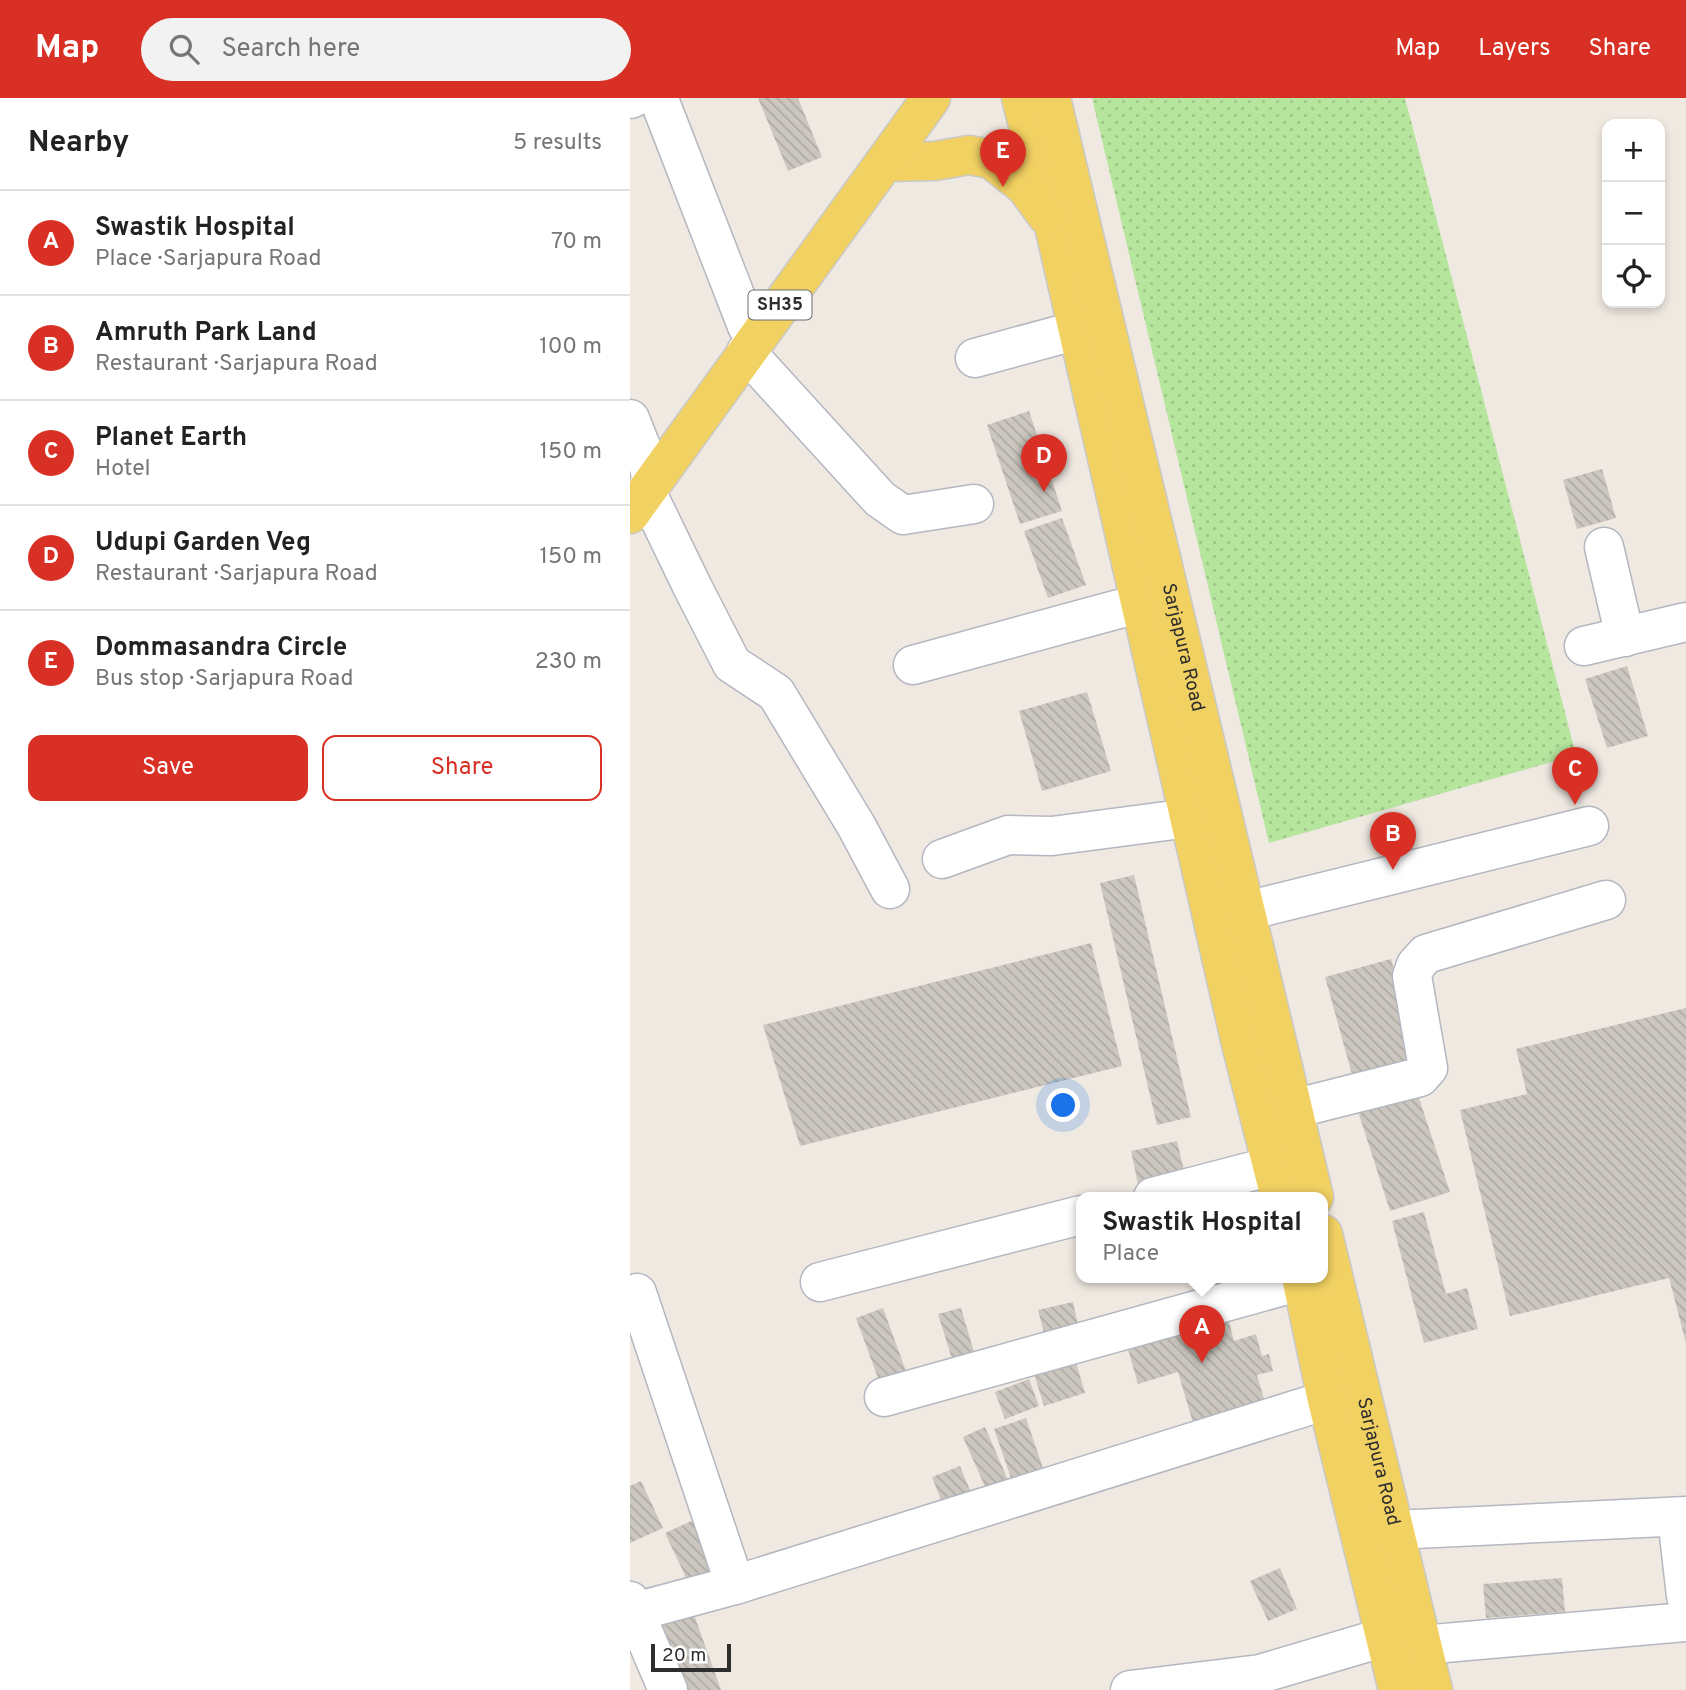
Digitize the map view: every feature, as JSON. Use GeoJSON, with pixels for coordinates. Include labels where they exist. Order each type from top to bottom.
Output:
{"type":"FeatureCollection","features":[{"type":"Feature","properties":{"kind":"main road","name":"SH35"},"geometry":{"type":"LineString","coordinates":[[641,489],[746,339],[907,98]]}},
{"type":"Feature","properties":{"kind":"main road","name":"SH35"},"geometry":{"type":"LineString","coordinates":[[746,339],[885,162],[931,98]]}},
{"type":"Feature","properties":{"kind":"main road","name":"Sarjapura Road"},"geometry":{"type":"LineString","coordinates":[[1021,98],[1054,226],[1189,818],[1276,1182]]}},
{"type":"Feature","properties":{"kind":"main road","name":"Sarjapura Road"},"geometry":{"type":"LineString","coordinates":[[1051,98],[1313,1192]]}},
{"type":"Feature","properties":{"kind":"main road"},"geometry":{"type":"LineString","coordinates":[[885,162],[935,161],[969,155],[991,159],[1025,186],[1054,226]]}},
{"type":"Feature","properties":{"kind":"main road","name":"Sarjapura Road"},"geometry":{"type":"LineString","coordinates":[[1328,1273],[1344,1396],[1385,1637],[1398,1690]]}},
{"type":"Feature","properties":{"kind":"main road","name":"Sarjapura Road"},"geometry":{"type":"LineString","coordinates":[[1302,1283],[1394,1530],[1433,1690]]}},
{"type":"Feature","properties":{"kind":"street"},"geometry":{"type":"LineString","coordinates":[[642,101],[746,339],[880,499],[903,515],[974,505]]}},
{"type":"Feature","properties":{"kind":"street"},"geometry":{"type":"LineString","coordinates":[[975,358],[1078,330]]}},
{"type":"Feature","properties":{"kind":"street"},"geometry":{"type":"LineString","coordinates":[[630,419],[641,489],[732,664],[776,693],[857,827],[890,889]]}},
{"type":"Feature","properties":{"kind":"street"},"geometry":{"type":"LineString","coordinates":[[1604,547],[1625,637]]}},
{"type":"Feature","properties":{"kind":"street"},"geometry":{"type":"LineString","coordinates":[[913,665],[1141,603]]}},
{"type":"Feature","properties":{"kind":"street"},"geometry":{"type":"LineString","coordinates":[[1584,646],[1686,622]]}},
{"type":"Feature","properties":{"kind":"street"},"geometry":{"type":"LineString","coordinates":[[942,859],[1007,835],[1052,836],[1189,818]]}},
{"type":"Feature","properties":{"kind":"street"},"geometry":{"type":"LineString","coordinates":[[1246,911],[1589,826]]}},
{"type":"Feature","properties":{"kind":"street"},"geometry":{"type":"LineString","coordinates":[[1293,1109],[1420,1077],[1425,1072],[1428,1068],[1412,975],[1416,965],[1426,954],[1606,901]]}},
{"type":"Feature","properties":{"kind":"street"},"geometry":{"type":"LineString","coordinates":[[1194,1192],[1276,1182]]}},
{"type":"Feature","properties":{"kind":"street"},"geometry":{"type":"LineString","coordinates":[[821,1282],[1076,1216]]}},
{"type":"Feature","properties":{"kind":"street"},"geometry":{"type":"LineString","coordinates":[[884,1397],[1287,1283]]}},
{"type":"Feature","properties":{"kind":"street"},"geometry":{"type":"LineString","coordinates":[[637,1293],[735,1585]]}},
{"type":"Feature","properties":{"kind":"street"},"geometry":{"type":"LineString","coordinates":[[668,1690],[632,1606],[735,1585],[1344,1396]]}},
{"type":"Feature","properties":{"kind":"street"},"geometry":{"type":"LineString","coordinates":[[1394,1530],[1681,1517],[1686,1596]]}},
{"type":"Feature","properties":{"kind":"street"},"geometry":{"type":"LineString","coordinates":[[1422,1644],[1686,1622]]}},
{"type":"Feature","properties":{"kind":"street"},"geometry":{"type":"LineString","coordinates":[[1130,1690],[1261,1674],[1385,1637]]}},
{"type":"Feature","properties":{"kind":"green space"},"geometry":{"type":"Polygon","coordinates":[[[1092,98],[1405,98],[1576,755],[1269,843],[1092,98]]]}},
{"type":"Feature","properties":{"kind":"building"},"geometry":{"type":"Polygon","coordinates":[[[758,98],[798,98],[822,157],[788,171],[758,98]]]}},
{"type":"Feature","properties":{"kind":"building"},"geometry":{"type":"Polygon","coordinates":[[[1029,411],[1062,511],[1020,524],[987,425],[1029,411]]]}},
{"type":"Feature","properties":{"kind":"building"},"geometry":{"type":"Polygon","coordinates":[[[1602,469],[1616,518],[1577,529],[1563,480],[1602,469]]]}},
{"type":"Feature","properties":{"kind":"building"},"geometry":{"type":"Polygon","coordinates":[[[1062,518],[1086,585],[1048,598],[1024,531],[1062,518]]]}},
{"type":"Feature","properties":{"kind":"building"},"geometry":{"type":"Polygon","coordinates":[[[1627,666],[1648,736],[1607,748],[1585,679],[1627,666]]]}},
{"type":"Feature","properties":{"kind":"building"},"geometry":{"type":"Polygon","coordinates":[[[1087,692],[1111,771],[1042,791],[1019,711],[1087,692]]]}},
{"type":"Feature","properties":{"kind":"building"},"geometry":{"type":"Polygon","coordinates":[[[1134,875],[1191,1117],[1157,1125],[1100,883],[1134,875]]]}},
{"type":"Feature","properties":{"kind":"building"},"geometry":{"type":"Polygon","coordinates":[[[1091,943],[1122,1066],[800,1146],[763,1025],[1091,943]]]}},
{"type":"Feature","properties":{"kind":"building"},"geometry":{"type":"Polygon","coordinates":[[[1391,959],[1419,1060],[1353,1078],[1325,977],[1391,959]]]}},
{"type":"Feature","properties":{"kind":"building"},"geometry":{"type":"Polygon","coordinates":[[[1686,1008],[1686,1343],[1669,1278],[1510,1316],[1460,1110],[1527,1094],[1516,1049],[1686,1008]]]}},
{"type":"Feature","properties":{"kind":"building"},"geometry":{"type":"Polygon","coordinates":[[[1415,1086],[1450,1192],[1390,1211],[1356,1105],[1415,1086]]]}},
{"type":"Feature","properties":{"kind":"building"},"geometry":{"type":"Polygon","coordinates":[[[1177,1141],[1186,1179],[1139,1189],[1131,1151],[1177,1141]]]}},
{"type":"Feature","properties":{"kind":"building"},"geometry":{"type":"Polygon","coordinates":[[[1424,1212],[1446,1294],[1467,1288],[1478,1329],[1424,1343],[1392,1221],[1424,1212]]]}},
{"type":"Feature","properties":{"kind":"building"},"geometry":{"type":"Polygon","coordinates":[[[1073,1302],[1078,1325],[1044,1333],[1038,1310],[1073,1302]]]}},
{"type":"Feature","properties":{"kind":"building"},"geometry":{"type":"Polygon","coordinates":[[[883,1308],[906,1371],[879,1381],[856,1318],[883,1308]]]}},
{"type":"Feature","properties":{"kind":"building"},"geometry":{"type":"Polygon","coordinates":[[[961,1308],[974,1352],[952,1359],[938,1314],[961,1308]]]}},
{"type":"Feature","properties":{"kind":"building"},"geometry":{"type":"Polygon","coordinates":[[[1228,1318],[1234,1341],[1256,1334],[1262,1356],[1269,1354],[1273,1371],[1257,1375],[1265,1402],[1193,1423],[1178,1372],[1138,1384],[1127,1346],[1228,1318]]]}},
{"type":"Feature","properties":{"kind":"building"},"geometry":{"type":"Polygon","coordinates":[[[1075,1359],[1085,1393],[1044,1406],[1033,1371],[1075,1359]]]}},
{"type":"Feature","properties":{"kind":"building"},"geometry":{"type":"Polygon","coordinates":[[[1029,1379],[1039,1406],[1005,1419],[995,1392],[1029,1379]]]}},
{"type":"Feature","properties":{"kind":"building"},"geometry":{"type":"Polygon","coordinates":[[[1026,1418],[1044,1471],[1012,1481],[994,1429],[1026,1418]]]}},
{"type":"Feature","properties":{"kind":"building"},"geometry":{"type":"Polygon","coordinates":[[[985,1427],[1008,1480],[986,1489],[963,1437],[985,1427]]]}},
{"type":"Feature","properties":{"kind":"building"},"geometry":{"type":"Polygon","coordinates":[[[960,1466],[972,1495],[943,1506],[932,1477],[960,1466]]]}},
{"type":"Feature","properties":{"kind":"building"},"geometry":{"type":"Polygon","coordinates":[[[641,1481],[663,1528],[630,1543],[630,1486],[641,1481]]]}},
{"type":"Feature","properties":{"kind":"building"},"geometry":{"type":"Polygon","coordinates":[[[698,1518],[723,1568],[689,1584],[665,1533],[698,1518]]]}},
{"type":"Feature","properties":{"kind":"building"},"geometry":{"type":"Polygon","coordinates":[[[1280,1568],[1297,1609],[1268,1621],[1250,1581],[1280,1568]]]}},
{"type":"Feature","properties":{"kind":"building"},"geometry":{"type":"Polygon","coordinates":[[[1562,1578],[1565,1612],[1486,1618],[1483,1584],[1562,1578]]]}},
{"type":"Feature","properties":{"kind":"building"},"geometry":{"type":"Polygon","coordinates":[[[692,1609],[721,1690],[679,1690],[654,1623],[692,1609]]]}},
{"type":"Feature","properties":{"kind":"place","name":"Dommasandra Circle"},"geometry":{"type":"Point","coordinates":[1003,187]}},
{"type":"Feature","properties":{"kind":"place","name":"Udupi Garden Veg"},"geometry":{"type":"Point","coordinates":[1044,492]}},
{"type":"Feature","properties":{"kind":"place","name":"Planet Earth"},"geometry":{"type":"Point","coordinates":[1575,805]}},
{"type":"Feature","properties":{"kind":"place","name":"Amruth Park Land"},"geometry":{"type":"Point","coordinates":[1393,870]}},
{"type":"Feature","properties":{"kind":"place","name":"Swastik Hospital"},"geometry":{"type":"Point","coordinates":[1202,1363]}}]}
